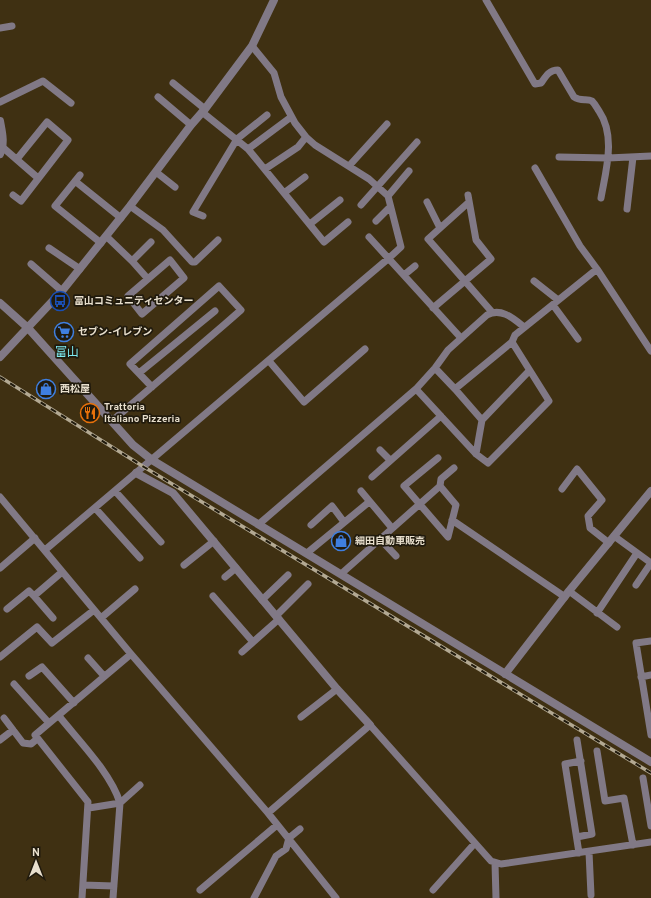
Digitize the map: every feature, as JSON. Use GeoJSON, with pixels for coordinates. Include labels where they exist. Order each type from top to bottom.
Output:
{"type":"FeatureCollection","features":[{"type":"Feature","properties":{"kind":"street"},"geometry":{"type":"LineString","coordinates":[[0,357],[62,291],[104,240],[191,125],[204,111],[252,46],[274,0]]}},
{"type":"Feature","properties":{"kind":"street"},"geometry":{"type":"LineString","coordinates":[[486,0],[535,84],[541,83],[549,72],[558,70],[574,97],[589,100],[595,105],[605,120],[608,133],[608,158],[601,198]]}},
{"type":"Feature","properties":{"kind":"street"},"geometry":{"type":"LineString","coordinates":[[0,28],[12,26]]}},
{"type":"Feature","properties":{"kind":"street"},"geometry":{"type":"LineString","coordinates":[[46,550],[269,361],[400,247],[388,196],[369,179],[315,145],[306,137],[291,117],[281,97],[274,74],[252,46]]}},
{"type":"Feature","properties":{"kind":"street"},"geometry":{"type":"LineString","coordinates":[[0,102],[43,81],[70,103]]}},
{"type":"Feature","properties":{"kind":"street"},"geometry":{"type":"LineString","coordinates":[[173,83],[248,148],[324,242],[348,222]]}},
{"type":"Feature","properties":{"kind":"street"},"geometry":{"type":"LineString","coordinates":[[158,97],[191,125]]}},
{"type":"Feature","properties":{"kind":"street"},"geometry":{"type":"LineString","coordinates":[[203,216],[193,212],[237,139],[267,115]]}},
{"type":"Feature","properties":{"kind":"street"},"geometry":{"type":"LineString","coordinates":[[248,148],[291,117]]}},
{"type":"Feature","properties":{"kind":"street"},"geometry":{"type":"LineString","coordinates":[[0,121],[1,149],[17,159],[38,178]]}},
{"type":"Feature","properties":{"kind":"street"},"geometry":{"type":"LineString","coordinates":[[13,195],[21,201],[68,140],[47,122],[17,159]]}},
{"type":"Feature","properties":{"kind":"street"},"geometry":{"type":"LineString","coordinates":[[349,166],[387,124]]}},
{"type":"Feature","properties":{"kind":"street"},"geometry":{"type":"LineString","coordinates":[[265,169],[298,147],[306,137]]}},
{"type":"Feature","properties":{"kind":"street"},"geometry":{"type":"LineString","coordinates":[[361,205],[417,142]]}},
{"type":"Feature","properties":{"kind":"street"},"geometry":{"type":"LineString","coordinates":[[559,157],[608,158],[651,156]]}},
{"type":"Feature","properties":{"kind":"street"},"geometry":{"type":"LineString","coordinates":[[627,209],[633,157]]}},
{"type":"Feature","properties":{"kind":"street"},"geometry":{"type":"LineString","coordinates":[[536,168],[580,246],[651,351]]}},
{"type":"Feature","properties":{"kind":"street"},"geometry":{"type":"LineString","coordinates":[[388,196],[409,171]]}},
{"type":"Feature","properties":{"kind":"street"},"geometry":{"type":"LineString","coordinates":[[156,172],[175,188]]}},
{"type":"Feature","properties":{"kind":"street"},"geometry":{"type":"LineString","coordinates":[[80,175],[55,206],[132,261],[148,279]]}},
{"type":"Feature","properties":{"kind":"street"},"geometry":{"type":"LineString","coordinates":[[284,193],[305,177]]}},
{"type":"Feature","properties":{"kind":"street"},"geometry":{"type":"LineString","coordinates":[[75,181],[121,218]]}},
{"type":"Feature","properties":{"kind":"street"},"geometry":{"type":"LineString","coordinates":[[433,308],[465,282],[491,259],[476,240],[468,199],[428,239],[465,282],[492,312]]}},
{"type":"Feature","properties":{"kind":"street"},"geometry":{"type":"LineString","coordinates":[[310,224],[340,200]]}},
{"type":"Feature","properties":{"kind":"street"},"geometry":{"type":"LineString","coordinates":[[427,202],[440,228]]}},
{"type":"Feature","properties":{"kind":"street"},"geometry":{"type":"LineString","coordinates":[[130,206],[163,230],[192,262],[196,262],[218,240]]}},
{"type":"Feature","properties":{"kind":"street"},"geometry":{"type":"LineString","coordinates":[[376,221],[390,207]]}},
{"type":"Feature","properties":{"kind":"street"},"geometry":{"type":"LineString","coordinates":[[369,237],[461,338]]}},
{"type":"Feature","properties":{"kind":"street"},"geometry":{"type":"LineString","coordinates":[[132,261],[151,242]]}},
{"type":"Feature","properties":{"kind":"street"},"geometry":{"type":"LineString","coordinates":[[49,248],[80,269]]}},
{"type":"Feature","properties":{"kind":"street"},"geometry":{"type":"LineString","coordinates":[[170,260],[184,278],[142,314],[128,296],[148,279],[170,260]]}},
{"type":"Feature","properties":{"kind":"street"},"geometry":{"type":"LineString","coordinates":[[31,264],[62,291]]}},
{"type":"Feature","properties":{"kind":"street"},"geometry":{"type":"LineString","coordinates":[[404,275],[415,266]]}},
{"type":"Feature","properties":{"kind":"street"},"geometry":{"type":"LineString","coordinates":[[455,389],[512,342],[515,335],[524,327],[597,269]]}},
{"type":"Feature","properties":{"kind":"street"},"geometry":{"type":"LineString","coordinates":[[534,281],[556,302],[578,339]]}},
{"type":"Feature","properties":{"kind":"street"},"geometry":{"type":"LineString","coordinates":[[112,421],[152,387],[241,310],[219,286],[130,364],[152,387]]}},
{"type":"Feature","properties":{"kind":"street"},"geometry":{"type":"LineString","coordinates":[[0,303],[28,328],[132,445],[152,460],[651,762]]}},
{"type":"Feature","properties":{"kind":"street"},"geometry":{"type":"LineString","coordinates":[[139,373],[214,311]]}},
{"type":"Feature","properties":{"kind":"street"},"geometry":{"type":"LineString","coordinates":[[259,524],[416,389],[435,368],[448,350],[492,312],[500,312],[510,316],[524,327]]}},
{"type":"Feature","properties":{"kind":"street"},"geometry":{"type":"LineString","coordinates":[[416,389],[476,454],[488,463],[548,401],[512,342]]}},
{"type":"Feature","properties":{"kind":"street"},"geometry":{"type":"LineString","coordinates":[[269,361],[304,402],[365,349]]}},
{"type":"Feature","properties":{"kind":"street"},"geometry":{"type":"LineString","coordinates":[[435,368],[482,420]]}},
{"type":"Feature","properties":{"kind":"street"},"geometry":{"type":"LineString","coordinates":[[476,454],[482,420],[529,372]]}},
{"type":"Feature","properties":{"kind":"street"},"geometry":{"type":"LineString","coordinates":[[372,476],[441,416]]}},
{"type":"Feature","properties":{"kind":"street"},"geometry":{"type":"LineString","coordinates":[[380,450],[390,460]]}},
{"type":"Feature","properties":{"kind":"street"},"geometry":{"type":"LineString","coordinates":[[438,458],[404,486],[448,537],[456,505],[440,486]]}},
{"type":"Feature","properties":{"kind":"street"},"geometry":{"type":"LineString","coordinates":[[341,574],[440,486],[441,479],[454,468]]}},
{"type":"Feature","properties":{"kind":"street"},"geometry":{"type":"LineString","coordinates":[[562,489],[577,469],[602,500],[588,516],[590,528],[637,553],[651,563],[636,585]]}},
{"type":"Feature","properties":{"kind":"street"},"geometry":{"type":"LineString","coordinates":[[136,473],[173,493],[337,688],[491,861],[502,864],[651,842]]}},
{"type":"Feature","properties":{"kind":"street"},"geometry":{"type":"LineString","coordinates":[[115,491],[161,542]]}},
{"type":"Feature","properties":{"kind":"street"},"geometry":{"type":"LineString","coordinates":[[505,674],[567,594],[651,491]]}},
{"type":"Feature","properties":{"kind":"street"},"geometry":{"type":"LineString","coordinates":[[360,492],[392,528]]}},
{"type":"Feature","properties":{"kind":"street"},"geometry":{"type":"LineString","coordinates":[[0,497],[46,550],[62,572],[131,654],[268,812],[336,898]]}},
{"type":"Feature","properties":{"kind":"street"},"geometry":{"type":"LineString","coordinates":[[307,554],[369,502]]}},
{"type":"Feature","properties":{"kind":"street"},"geometry":{"type":"LineString","coordinates":[[311,525],[332,506],[344,522]]}},
{"type":"Feature","properties":{"kind":"street"},"geometry":{"type":"LineString","coordinates":[[95,508],[140,558]]}},
{"type":"Feature","properties":{"kind":"street"},"geometry":{"type":"LineString","coordinates":[[452,520],[617,627]]}},
{"type":"Feature","properties":{"kind":"street"},"geometry":{"type":"LineString","coordinates":[[0,568],[35,538]]}},
{"type":"Feature","properties":{"kind":"street"},"geometry":{"type":"LineString","coordinates":[[380,539],[396,556]]}},
{"type":"Feature","properties":{"kind":"street"},"geometry":{"type":"LineString","coordinates":[[184,565],[214,542]]}},
{"type":"Feature","properties":{"kind":"street"},"geometry":{"type":"LineString","coordinates":[[597,613],[637,553]]}},
{"type":"Feature","properties":{"kind":"street"},"geometry":{"type":"LineString","coordinates":[[225,577],[236,568]]}},
{"type":"Feature","properties":{"kind":"street"},"geometry":{"type":"LineString","coordinates":[[34,596],[62,572]]}},
{"type":"Feature","properties":{"kind":"street"},"geometry":{"type":"LineString","coordinates":[[262,600],[288,575]]}},
{"type":"Feature","properties":{"kind":"street"},"geometry":{"type":"LineString","coordinates":[[242,652],[278,617],[308,584]]}},
{"type":"Feature","properties":{"kind":"street"},"geometry":{"type":"LineString","coordinates":[[101,618],[135,589]]}},
{"type":"Feature","properties":{"kind":"street"},"geometry":{"type":"LineString","coordinates":[[7,609],[30,591],[53,618]]}},
{"type":"Feature","properties":{"kind":"street"},"geometry":{"type":"LineString","coordinates":[[213,596],[253,642]]}},
{"type":"Feature","properties":{"kind":"street"},"geometry":{"type":"LineString","coordinates":[[1,655],[36,627],[52,643],[94,610]]}},
{"type":"Feature","properties":{"kind":"street"},"geometry":{"type":"LineString","coordinates":[[651,641],[636,643],[641,677],[649,710],[651,735]]}},
{"type":"Feature","properties":{"kind":"street"},"geometry":{"type":"LineString","coordinates":[[82,898],[88,802],[35,735],[131,654]]}},
{"type":"Feature","properties":{"kind":"street"},"geometry":{"type":"LineString","coordinates":[[88,658],[104,676]]}},
{"type":"Feature","properties":{"kind":"street"},"geometry":{"type":"LineString","coordinates":[[29,676],[42,667],[74,703]]}},
{"type":"Feature","properties":{"kind":"street"},"geometry":{"type":"LineString","coordinates":[[641,677],[651,675]]}},
{"type":"Feature","properties":{"kind":"street"},"geometry":{"type":"LineString","coordinates":[[14,684],[49,723]]}},
{"type":"Feature","properties":{"kind":"street"},"geometry":{"type":"LineString","coordinates":[[300,717],[337,688]]}},
{"type":"Feature","properties":{"kind":"street"},"geometry":{"type":"LineString","coordinates":[[59,716],[107,775],[118,795],[120,803],[113,898]]}},
{"type":"Feature","properties":{"kind":"street"},"geometry":{"type":"LineString","coordinates":[[4,718],[24,743],[32,744],[37,739]]}},
{"type":"Feature","properties":{"kind":"street"},"geometry":{"type":"LineString","coordinates":[[268,812],[370,725]]}},
{"type":"Feature","properties":{"kind":"street"},"geometry":{"type":"LineString","coordinates":[[0,740],[13,730]]}},
{"type":"Feature","properties":{"kind":"street"},"geometry":{"type":"LineString","coordinates":[[577,740],[592,834],[577,837]]}},
{"type":"Feature","properties":{"kind":"street"},"geometry":{"type":"LineString","coordinates":[[597,751],[605,801],[624,798],[633,845]]}},
{"type":"Feature","properties":{"kind":"street"},"geometry":{"type":"LineString","coordinates":[[578,853],[577,837],[565,764],[581,761]]}},
{"type":"Feature","properties":{"kind":"street"},"geometry":{"type":"LineString","coordinates":[[643,778],[651,826]]}},
{"type":"Feature","properties":{"kind":"street"},"geometry":{"type":"LineString","coordinates":[[88,808],[120,803],[140,785]]}},
{"type":"Feature","properties":{"kind":"street"},"geometry":{"type":"LineString","coordinates":[[200,890],[277,825]]}},
{"type":"Feature","properties":{"kind":"street"},"geometry":{"type":"LineString","coordinates":[[254,898],[276,856],[286,849],[289,838],[300,829]]}},
{"type":"Feature","properties":{"kind":"street"},"geometry":{"type":"LineString","coordinates":[[433,890],[475,843]]}},
{"type":"Feature","properties":{"kind":"street"},"geometry":{"type":"LineString","coordinates":[[589,852],[591,895]]}},
{"type":"Feature","properties":{"kind":"street"},"geometry":{"type":"LineString","coordinates":[[495,863],[496,898]]}},
{"type":"Feature","properties":{"kind":"street"},"geometry":{"type":"LineString","coordinates":[[83,884],[114,886]]}},
{"type":"Feature","properties":{"kind":"railway"},"geometry":{"type":"LineString","coordinates":[[0,377],[144,467],[651,773]]}},
{"type":"Feature","properties":{"kind":"place","name":"富山コミュニティセンター"},"geometry":{"type":"Point","coordinates":[60,301]}},
{"type":"Feature","properties":{"kind":"place","name":"セブン-イレブン"},"geometry":{"type":"Point","coordinates":[64,332]}},
{"type":"Feature","properties":{"kind":"place","name":"西松屋"},"geometry":{"type":"Point","coordinates":[46,389]}},
{"type":"Feature","properties":{"kind":"place","name":"Trattoria Italiano Pizzeria"},"geometry":{"type":"Point","coordinates":[90,413]}},
{"type":"Feature","properties":{"kind":"place","name":"細田自動車販売"},"geometry":{"type":"Point","coordinates":[341,541]}},
{"type":"Feature","properties":{"kind":"district","name":"富山"},"geometry":{"type":"Point","coordinates":[67,353]}}]}
